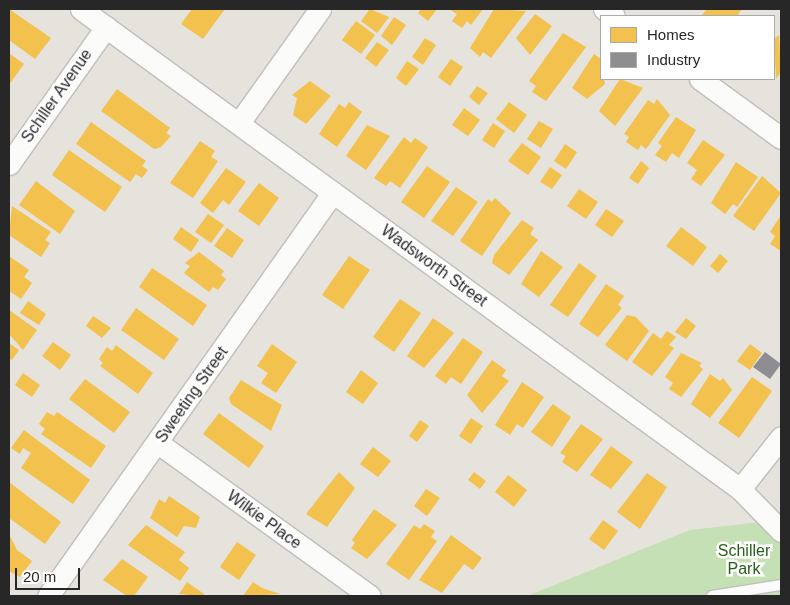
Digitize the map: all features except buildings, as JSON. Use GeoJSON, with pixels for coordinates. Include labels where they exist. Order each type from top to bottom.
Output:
{"type":"FeatureCollection","features":[{"type":"Feature","properties":{"kind":"street","name":"Wadsworth Street"},"geometry":{"type":"LineString","coordinates":[[81,9],[740,489],[781,531]]}},
{"type":"Feature","properties":{"kind":"street"},"geometry":{"type":"LineString","coordinates":[[239,123],[320,9]]}},
{"type":"Feature","properties":{"kind":"street","name":"Schiller Avenue"},"geometry":{"type":"LineString","coordinates":[[9,164],[106,27]]}},
{"type":"Feature","properties":{"kind":"street"},"geometry":{"type":"LineString","coordinates":[[701,80],[781,138]]}},
{"type":"Feature","properties":{"kind":"street","name":"Sweeting Street"},"geometry":{"type":"LineString","coordinates":[[48,596],[158,443],[333,192]]}},
{"type":"Feature","properties":{"kind":"street"},"geometry":{"type":"LineString","coordinates":[[740,489],[781,437]]}},
{"type":"Feature","properties":{"kind":"street","name":"Wilkie Place"},"geometry":{"type":"LineString","coordinates":[[158,443],[370,596]]}},
{"type":"Feature","properties":{"kind":"lane"},"geometry":{"type":"LineString","coordinates":[[712,596],[781,585]]}},
{"type":"Feature","properties":{"kind":"green space","name":"Schiller Park"},"geometry":{"type":"Polygon","coordinates":[[[781,520],[781,596],[527,596],[690,530],[781,520]]]}}]}
